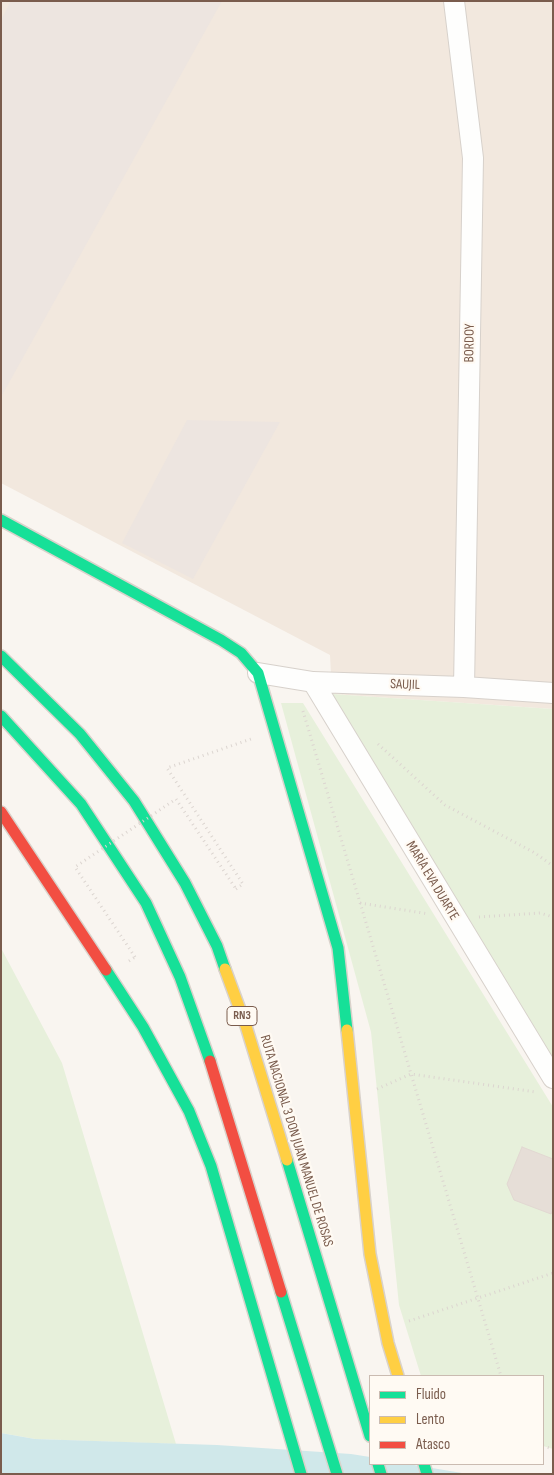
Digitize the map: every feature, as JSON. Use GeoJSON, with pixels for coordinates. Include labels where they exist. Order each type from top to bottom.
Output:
{"type":"FeatureCollection","features":[{"type":"Feature","properties":{"kind":"main road"},"geometry":{"type":"LineString","coordinates":[[1,520],[222,640],[241,653],[258,673],[338,948],[370,1254],[385,1329],[398,1375]]}},
{"type":"Feature","properties":{"kind":"main road","name":"RUTA NACIONAL 3 DON JUAN MANUEL DE ROSAS"},"geometry":{"type":"LineString","coordinates":[[1,656],[80,734],[134,801],[185,883],[217,946],[246,1026],[369,1433]]}},
{"type":"Feature","properties":{"kind":"main road"},"geometry":{"type":"LineString","coordinates":[[1,716],[80,804],[110,847],[146,903],[180,977],[204,1041],[337,1474]]}},
{"type":"Feature","properties":{"kind":"main road"},"geometry":{"type":"LineString","coordinates":[[1,812],[143,1028],[189,1111],[211,1166],[301,1474]]}},
{"type":"Feature","properties":{"kind":"street","name":"BORDOY"},"geometry":{"type":"LineString","coordinates":[[454,1],[473,158],[464,687]]}},
{"type":"Feature","properties":{"kind":"street","name":"SAUJIL"},"geometry":{"type":"LineString","coordinates":[[258,673],[303,681],[464,687],[553,693]]}},
{"type":"Feature","properties":{"kind":"street","name":"MARÍA EVA DUARTE"},"geometry":{"type":"LineString","coordinates":[[303,681],[548,1086]]}},
{"type":"Feature","properties":{"kind":"path"},"geometry":{"type":"LineString","coordinates":[[303,681],[306,720],[501,1375]]}},
{"type":"Feature","properties":{"kind":"path"},"geometry":{"type":"LineString","coordinates":[[135,957],[75,866],[176,799],[236,889],[243,884],[167,768],[313,718]]}},
{"type":"Feature","properties":{"kind":"path"},"geometry":{"type":"LineString","coordinates":[[374,740],[445,805],[535,852],[553,866]]}},
{"type":"Feature","properties":{"kind":"path"},"geometry":{"type":"LineString","coordinates":[[354,1099],[410,1074],[548,1086]]}},
{"type":"Feature","properties":{"kind":"path"},"geometry":{"type":"LineString","coordinates":[[385,1329],[553,1273]]}},
{"type":"Feature","properties":{"kind":"shaded area"},"geometry":{"type":"Polygon","coordinates":[[[1,1],[553,1],[553,709],[332,694],[330,655],[1,483],[1,1]]]}},
{"type":"Feature","properties":{"kind":"shaded area"},"geometry":{"type":"Polygon","coordinates":[[[11,1],[222,1],[1,397],[1,20],[11,1]]]}},
{"type":"Feature","properties":{"kind":"shaded area"},"geometry":{"type":"Polygon","coordinates":[[[187,420],[280,422],[193,579],[122,543],[187,420]]]}},
{"type":"Feature","properties":{"kind":"green space"},"geometry":{"type":"Polygon","coordinates":[[[332,694],[553,709],[553,1059],[332,694]]]}},
{"type":"Feature","properties":{"kind":"green space"},"geometry":{"type":"Polygon","coordinates":[[[281,703],[303,703],[553,1107],[553,1449],[544,1446],[544,1375],[421,1375],[399,1305],[371,1032],[281,703]]]}},
{"type":"Feature","properties":{"kind":"green space"},"geometry":{"type":"Polygon","coordinates":[[[1,948],[62,1063],[176,1444],[35,1439],[1,1433],[1,948]]]}},
{"type":"Feature","properties":{"kind":"water"},"geometry":{"type":"Polygon","coordinates":[[[1,1433],[35,1439],[217,1445],[351,1454],[369,1457],[369,1465],[414,1465],[468,1474],[1,1474],[1,1433]]]}},
{"type":"Feature","properties":{"kind":"building"},"geometry":{"type":"Polygon","coordinates":[[[522,1147],[553,1159],[553,1210],[551,1214],[514,1200],[507,1184],[522,1147]]]}},
{"type":"Feature","properties":{"kind":"traffic: fast"},"geometry":{"type":"LineString","coordinates":[[1,520],[221,640],[241,653],[258,673],[338,948],[347,1030]]}},
{"type":"Feature","properties":{"kind":"traffic: fast"},"geometry":{"type":"LineString","coordinates":[[1,656],[80,734],[134,801],[185,883],[217,946],[225,969]]}},
{"type":"Feature","properties":{"kind":"traffic: fast"},"geometry":{"type":"LineString","coordinates":[[1,716],[81,804],[146,903],[180,977],[210,1061]]}},
{"type":"Feature","properties":{"kind":"traffic: fast"},"geometry":{"type":"LineString","coordinates":[[106,970],[143,1027],[189,1111],[211,1166],[301,1474]]}},
{"type":"Feature","properties":{"kind":"traffic: fast"},"geometry":{"type":"LineString","coordinates":[[287,1160],[369,1433]]}},
{"type":"Feature","properties":{"kind":"traffic: fast"},"geometry":{"type":"LineString","coordinates":[[281,1292],[337,1474]]}},
{"type":"Feature","properties":{"kind":"traffic: fast"},"geometry":{"type":"LineString","coordinates":[[378,1465],[381,1474]]}},
{"type":"Feature","properties":{"kind":"traffic: fast"},"geometry":{"type":"LineString","coordinates":[[424,1465],[427,1474]]}},
{"type":"Feature","properties":{"kind":"traffic: slow"},"geometry":{"type":"LineString","coordinates":[[225,969],[246,1026],[287,1160]]}},
{"type":"Feature","properties":{"kind":"traffic: slow"},"geometry":{"type":"LineString","coordinates":[[347,1030],[370,1254],[388,1343],[398,1375]]}},
{"type":"Feature","properties":{"kind":"traffic: jam"},"geometry":{"type":"LineString","coordinates":[[1,812],[106,970]]}},
{"type":"Feature","properties":{"kind":"traffic: jam"},"geometry":{"type":"LineString","coordinates":[[210,1061],[281,1292]]}}]}
